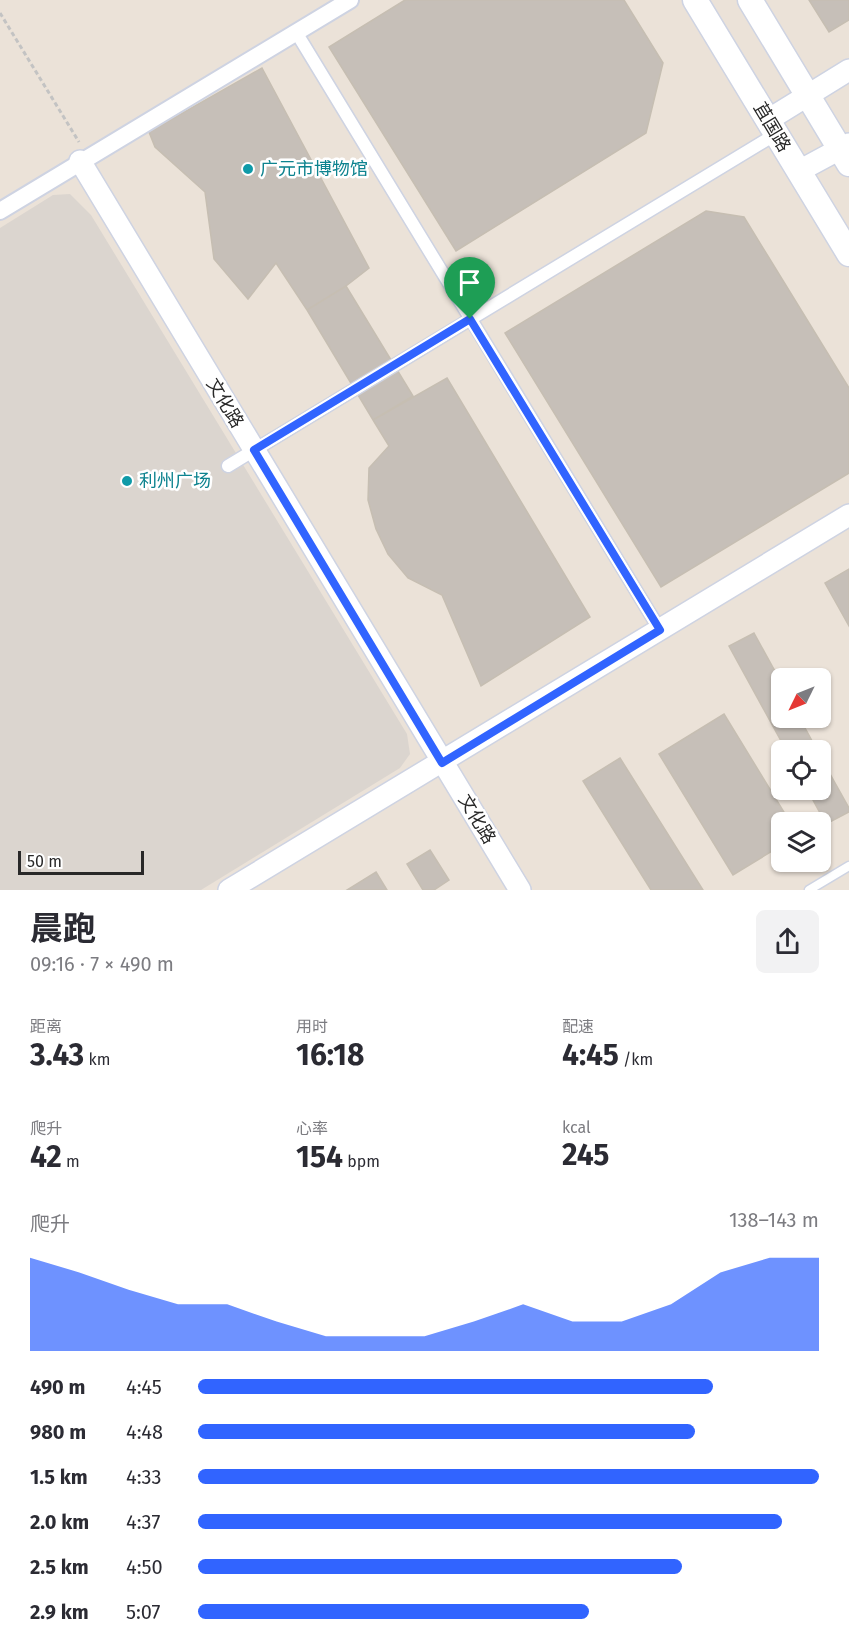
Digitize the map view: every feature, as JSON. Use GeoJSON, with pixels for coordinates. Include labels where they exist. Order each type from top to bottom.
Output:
{"type":"FeatureCollection","features":[{"type":"Feature","properties":{"kind":"main road","name":"苴国路"},"geometry":{"type":"LineString","coordinates":[[695,0],[849,254]]}},
{"type":"Feature","properties":{"kind":"main road"},"geometry":{"type":"LineString","coordinates":[[750,0],[807,95],[846,153]]}},
{"type":"Feature","properties":{"kind":"street"},"geometry":{"type":"LineString","coordinates":[[0,211],[350,0]]}},
{"type":"Feature","properties":{"kind":"street"},"geometry":{"type":"LineString","coordinates":[[296,32],[660,630]]}},
{"type":"Feature","properties":{"kind":"street"},"geometry":{"type":"LineString","coordinates":[[228,466],[470,319],[772,127],[807,95],[849,70]]}},
{"type":"Feature","properties":{"kind":"street"},"geometry":{"type":"LineString","coordinates":[[798,171],[846,153]]}},
{"type":"Feature","properties":{"kind":"street","name":"文化路"},"geometry":{"type":"LineString","coordinates":[[84,159],[254,450],[520,890]]}},
{"type":"Feature","properties":{"kind":"street"},"geometry":{"type":"LineString","coordinates":[[229,890],[849,515]]}},
{"type":"Feature","properties":{"kind":"lane"},"geometry":{"type":"LineString","coordinates":[[809,890],[849,866]]}},
{"type":"Feature","properties":{"kind":"path"},"geometry":{"type":"LineString","coordinates":[[0,13],[84,159]]}},
{"type":"Feature","properties":{"kind":"shaded area","name":"利州广场"},"geometry":{"type":"Polygon","coordinates":[[[70,194],[91,215],[407,734],[410,754],[400,768],[201,890],[0,890],[0,228],[53,195],[70,194]]]}},
{"type":"Feature","properties":{"kind":"building"},"geometry":{"type":"Polygon","coordinates":[[[405,0],[624,0],[663,63],[646,133],[456,251],[329,47],[405,0]]]}},
{"type":"Feature","properties":{"kind":"building"},"geometry":{"type":"Polygon","coordinates":[[[809,0],[849,0],[849,20],[829,32],[809,0]]]}},
{"type":"Feature","properties":{"kind":"building","name":"广元市博物馆"},"geometry":{"type":"Polygon","coordinates":[[[262,68],[369,268],[346,286],[307,310],[276,263],[248,299],[214,259],[205,192],[155,147],[149,132],[262,68]]]}},
{"type":"Feature","properties":{"kind":"building"},"geometry":{"type":"Polygon","coordinates":[[[706,211],[744,217],[849,388],[849,473],[661,587],[505,333],[706,211]]]}},
{"type":"Feature","properties":{"kind":"building"},"geometry":{"type":"Polygon","coordinates":[[[346,286],[413,396],[373,420],[307,310],[346,286]]]}},
{"type":"Feature","properties":{"kind":"building"},"geometry":{"type":"Polygon","coordinates":[[[447,378],[590,617],[481,686],[442,595],[408,578],[388,554],[376,529],[368,500],[369,468],[389,446],[373,420],[447,378]]]}},
{"type":"Feature","properties":{"kind":"building"},"geometry":{"type":"Polygon","coordinates":[[[849,569],[849,626],[825,583],[849,569]]]}},
{"type":"Feature","properties":{"kind":"building"},"geometry":{"type":"Polygon","coordinates":[[[754,633],[773,668],[771,668],[771,723],[729,646],[754,633]]]}},
{"type":"Feature","properties":{"kind":"building"},"geometry":{"type":"Polygon","coordinates":[[[724,714],[771,791],[771,800],[777,800],[784,812],[771,812],[771,852],[733,875],[659,754],[724,714]]]}},
{"type":"Feature","properties":{"kind":"building"},"geometry":{"type":"Polygon","coordinates":[[[774,728],[805,728],[812,740],[781,740],[774,728]]]}},
{"type":"Feature","properties":{"kind":"building"},"geometry":{"type":"Polygon","coordinates":[[[620,758],[703,890],[651,890],[583,781],[620,758]]]}},
{"type":"Feature","properties":{"kind":"building"},"geometry":{"type":"Polygon","coordinates":[[[831,776],[849,812],[831,821],[831,812],[819,812],[813,800],[831,800],[831,776]]]}},
{"type":"Feature","properties":{"kind":"building"},"geometry":{"type":"Polygon","coordinates":[[[430,850],[449,880],[434,890],[423,890],[407,864],[430,850]]]}},
{"type":"Feature","properties":{"kind":"building"},"geometry":{"type":"Polygon","coordinates":[[[376,872],[387,890],[347,890],[376,872]]]}},
{"type":"Feature","properties":{"kind":"place","name":"广元市博物馆"},"geometry":{"type":"Point","coordinates":[248,169]}},
{"type":"Feature","properties":{"kind":"place","name":"利州广场"},"geometry":{"type":"Point","coordinates":[127,481]}},
{"type":"Feature","properties":{"kind":"route"},"geometry":{"type":"LineString","coordinates":[[470,319],[660,630],[442,763],[254,450],[470,319]]}}]}
